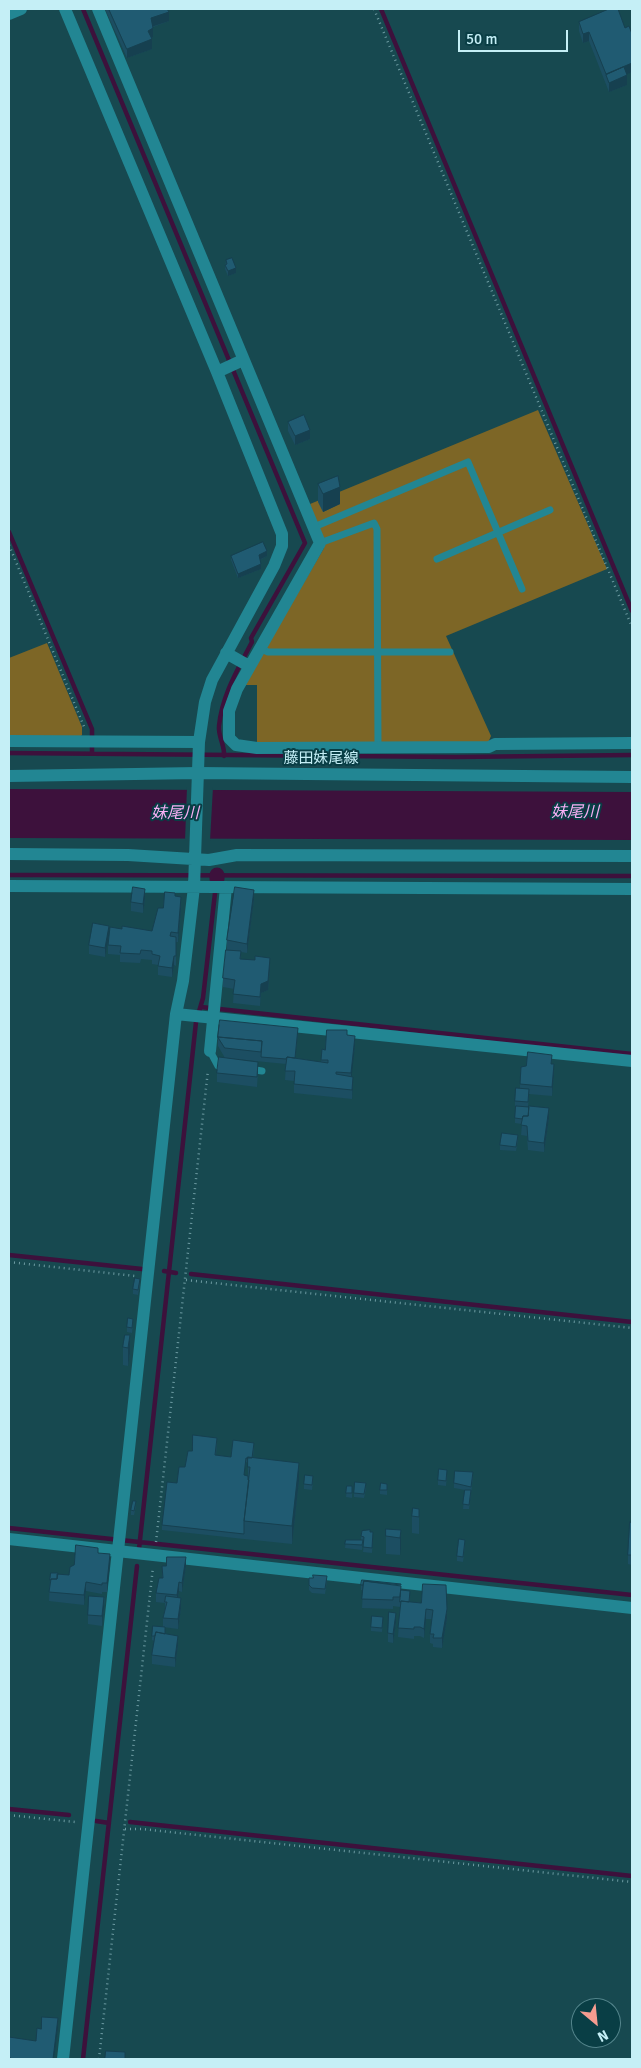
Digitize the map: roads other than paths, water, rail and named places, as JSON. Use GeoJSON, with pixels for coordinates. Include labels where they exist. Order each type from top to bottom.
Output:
{"type":"FeatureCollection","features":[{"type":"Feature","properties":{"kind":"street"},"geometry":{"type":"LineString","coordinates":[[9,14],[21,9]]}},
{"type":"Feature","properties":{"kind":"street"},"geometry":{"type":"LineString","coordinates":[[65,9],[231,366],[314,527],[320,543],[259,648],[244,663],[229,711],[230,738],[236,745],[257,748],[632,744]]}},
{"type":"Feature","properties":{"kind":"street"},"geometry":{"type":"LineString","coordinates":[[63,2059],[176,1014],[184,981],[194,880],[198,762],[208,692],[226,653],[279,556],[282,534],[231,366],[98,9]]}},
{"type":"Feature","properties":{"kind":"street"},"geometry":{"type":"LineString","coordinates":[[226,653],[244,663]]}},
{"type":"Feature","properties":{"kind":"street"},"geometry":{"type":"LineString","coordinates":[[9,741],[90,741],[198,762]]}},
{"type":"Feature","properties":{"kind":"street","name":"藤田妹尾線"},"geometry":{"type":"LineString","coordinates":[[9,776],[198,762],[632,777]]}},
{"type":"Feature","properties":{"kind":"street"},"geometry":{"type":"LineString","coordinates":[[9,854],[195,854],[209,860],[237,855],[632,856]]}},
{"type":"Feature","properties":{"kind":"street"},"geometry":{"type":"LineString","coordinates":[[9,886],[194,880],[226,887],[632,888]]}},
{"type":"Feature","properties":{"kind":"street"},"geometry":{"type":"LineString","coordinates":[[210,1052],[210,1013],[226,887]]}},
{"type":"Feature","properties":{"kind":"street"},"geometry":{"type":"LineString","coordinates":[[176,1014],[210,1013],[632,1061]]}},
{"type":"Feature","properties":{"kind":"street"},"geometry":{"type":"LineString","coordinates":[[9,1539],[118,1544],[155,1556],[632,1608]]}},
{"type":"Feature","properties":{"kind":"lane"},"geometry":{"type":"LineString","coordinates":[[314,527],[468,462],[522,589]]}},
{"type":"Feature","properties":{"kind":"lane"},"geometry":{"type":"LineString","coordinates":[[437,559],[550,510]]}},
{"type":"Feature","properties":{"kind":"lane"},"geometry":{"type":"LineString","coordinates":[[320,543],[374,523],[377,529],[378,748]]}},
{"type":"Feature","properties":{"kind":"lane"},"geometry":{"type":"LineString","coordinates":[[259,648],[268,652],[450,652]]}},
{"type":"Feature","properties":{"kind":"lane"},"geometry":{"type":"LineString","coordinates":[[210,1052],[218,1066],[236,1068]]}},
{"type":"Feature","properties":{"kind":"lane"},"geometry":{"type":"LineString","coordinates":[[244,1069],[262,1071]]}},
{"type":"Feature","properties":{"kind":"water","name":"妹尾川"},"geometry":{"type":"Polygon","coordinates":[[[9,789],[632,792],[632,840],[9,838],[9,789]]]}},
{"type":"Feature","properties":{"kind":"waterway"},"geometry":{"type":"LineString","coordinates":[[83,9],[305,543],[251,638],[252,642],[227,693],[219,726],[224,756]]}},
{"type":"Feature","properties":{"kind":"waterway"},"geometry":{"type":"LineString","coordinates":[[381,9],[632,611]]}},
{"type":"Feature","properties":{"kind":"waterway"},"geometry":{"type":"LineString","coordinates":[[9,532],[92,729],[92,753]]}},
{"type":"Feature","properties":{"kind":"waterway"},"geometry":{"type":"LineString","coordinates":[[9,753],[456,757],[632,755]]}},
{"type":"Feature","properties":{"kind":"waterway"},"geometry":{"type":"LineString","coordinates":[[9,875],[632,876]]}},
{"type":"Feature","properties":{"kind":"waterway"},"geometry":{"type":"LineString","coordinates":[[139,1549],[196,1022],[203,998],[215,893]]}},
{"type":"Feature","properties":{"kind":"waterway"},"geometry":{"type":"LineString","coordinates":[[201,1007],[632,1054]]}},
{"type":"Feature","properties":{"kind":"waterway"},"geometry":{"type":"LineString","coordinates":[[9,1255],[142,1269]]}},
{"type":"Feature","properties":{"kind":"waterway"},"geometry":{"type":"LineString","coordinates":[[164,1271],[176,1273]]}},
{"type":"Feature","properties":{"kind":"waterway"},"geometry":{"type":"LineString","coordinates":[[191,1274],[632,1322]]}},
{"type":"Feature","properties":{"kind":"waterway"},"geometry":{"type":"LineString","coordinates":[[9,1528],[632,1595]]}},
{"type":"Feature","properties":{"kind":"waterway"},"geometry":{"type":"LineString","coordinates":[[83,2059],[137,1566]]}},
{"type":"Feature","properties":{"kind":"waterway"},"geometry":{"type":"LineString","coordinates":[[9,1809],[69,1815]]}},
{"type":"Feature","properties":{"kind":"waterway"},"geometry":{"type":"LineString","coordinates":[[96,1821],[109,1823]]}},
{"type":"Feature","properties":{"kind":"waterway"},"geometry":{"type":"LineString","coordinates":[[130,1822],[632,1876]]}}]}
